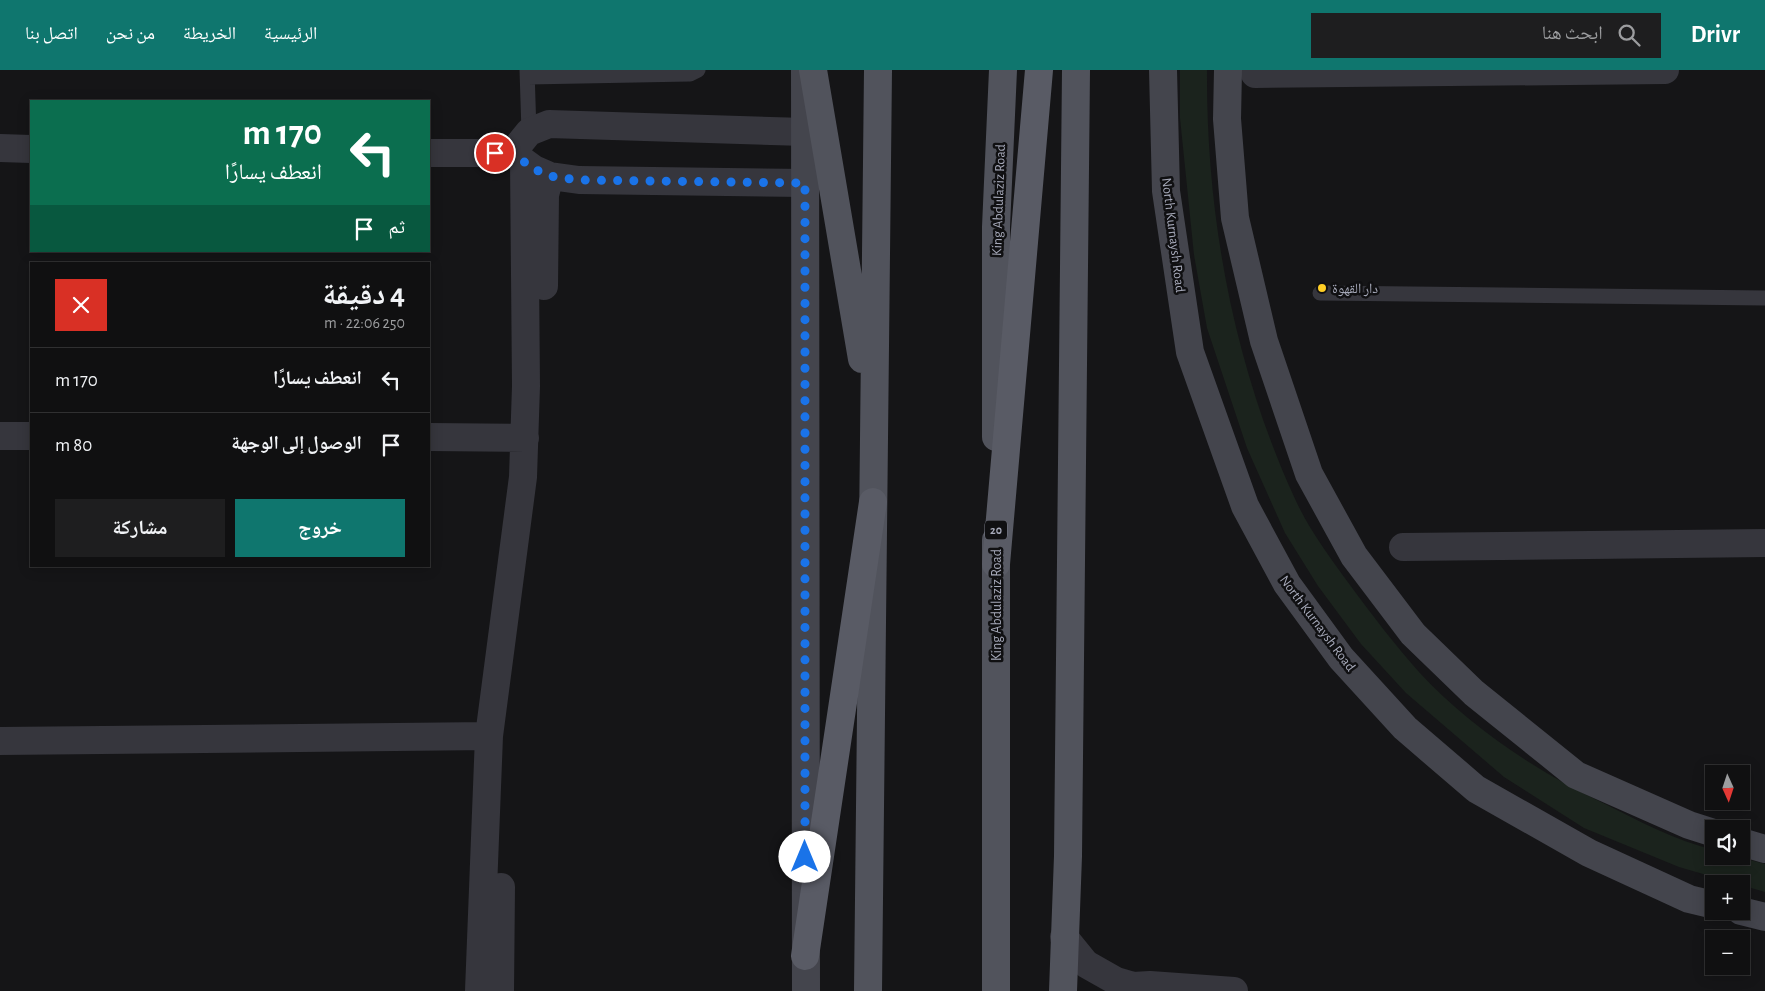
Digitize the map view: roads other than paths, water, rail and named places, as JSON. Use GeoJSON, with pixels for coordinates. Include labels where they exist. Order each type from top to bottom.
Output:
{"type":"FeatureCollection","features":[{"type":"Feature","properties":{"kind":"highway"},"geometry":{"type":"LineString","coordinates":[[996,564],[1039,70]]}},
{"type":"Feature","properties":{"kind":"highway"},"geometry":{"type":"LineString","coordinates":[[805,956],[874,502]]}},
{"type":"Feature","properties":{"kind":"main road"},"geometry":{"type":"LineString","coordinates":[[805,70],[806,991]]}},
{"type":"Feature","properties":{"kind":"main road"},"geometry":{"type":"LineString","coordinates":[[813,70],[874,428]]}},
{"type":"Feature","properties":{"kind":"main road"},"geometry":{"type":"LineString","coordinates":[[868,991],[878,70]]}},
{"type":"Feature","properties":{"kind":"main road","name":"King Abdulaziz Road"},"geometry":{"type":"LineString","coordinates":[[996,991],[996,227],[1003,70]]}},
{"type":"Feature","properties":{"kind":"main road"},"geometry":{"type":"LineString","coordinates":[[1063,991],[1068,856],[1076,70]]}},
{"type":"Feature","properties":{"kind":"main road","name":"North Kurnaysh Road"},"geometry":{"type":"LineString","coordinates":[[1163,70],[1166,191],[1190,352],[1245,506],[1287,584],[1342,658],[1404,728],[1476,789],[1589,853],[1689,899],[1705,903]]}},
{"type":"Feature","properties":{"kind":"main road"},"geometry":{"type":"LineString","coordinates":[[1228,70],[1227,118],[1234,218],[1264,341],[1309,474],[1354,556],[1413,634],[1474,694],[1576,775],[1689,825],[1705,830]]}},
{"type":"Feature","properties":{"kind":"main road"},"geometry":{"type":"LineString","coordinates":[[1750,845],[1765,849]]}},
{"type":"Feature","properties":{"kind":"main road"},"geometry":{"type":"LineString","coordinates":[[1750,913],[1765,917]]}},
{"type":"Feature","properties":{"kind":"street"},"geometry":{"type":"LineString","coordinates":[[1255,74],[1665,70]]}},
{"type":"Feature","properties":{"kind":"street"},"geometry":{"type":"LineString","coordinates":[[479,991],[489,736],[523,477],[525,438],[526,386],[518,158],[529,132],[550,124],[805,132]]}},
{"type":"Feature","properties":{"kind":"street"},"geometry":{"type":"LineString","coordinates":[[0,148],[30,149]]}},
{"type":"Feature","properties":{"kind":"street"},"geometry":{"type":"LineString","coordinates":[[430,152],[518,158],[550,176],[578,180],[805,183]]}},
{"type":"Feature","properties":{"kind":"street"},"geometry":{"type":"LineString","coordinates":[[500,991],[502,780],[541,469],[545,195],[550,176]]}},
{"type":"Feature","properties":{"kind":"street"},"geometry":{"type":"LineString","coordinates":[[0,436],[30,436]]}},
{"type":"Feature","properties":{"kind":"street"},"geometry":{"type":"LineString","coordinates":[[430,438],[525,438]]}},
{"type":"Feature","properties":{"kind":"street"},"geometry":{"type":"LineString","coordinates":[[1403,547],[1765,543]]}},
{"type":"Feature","properties":{"kind":"street"},"geometry":{"type":"LineString","coordinates":[[0,741],[489,736]]}},
{"type":"Feature","properties":{"kind":"street"},"geometry":{"type":"LineString","coordinates":[[1064,938],[1080,958],[1100,974],[1133,986],[1234,991]]}},
{"type":"Feature","properties":{"kind":"lane"},"geometry":{"type":"LineString","coordinates":[[529,132],[527,73],[690,74],[698,70]]}},
{"type":"Feature","properties":{"kind":"lane"},"geometry":{"type":"LineString","coordinates":[[1320,293],[1765,298]]}},
{"type":"Feature","properties":{"kind":"place","name":"دار القهوة"},"geometry":{"type":"Point","coordinates":[1322,288]}}]}
